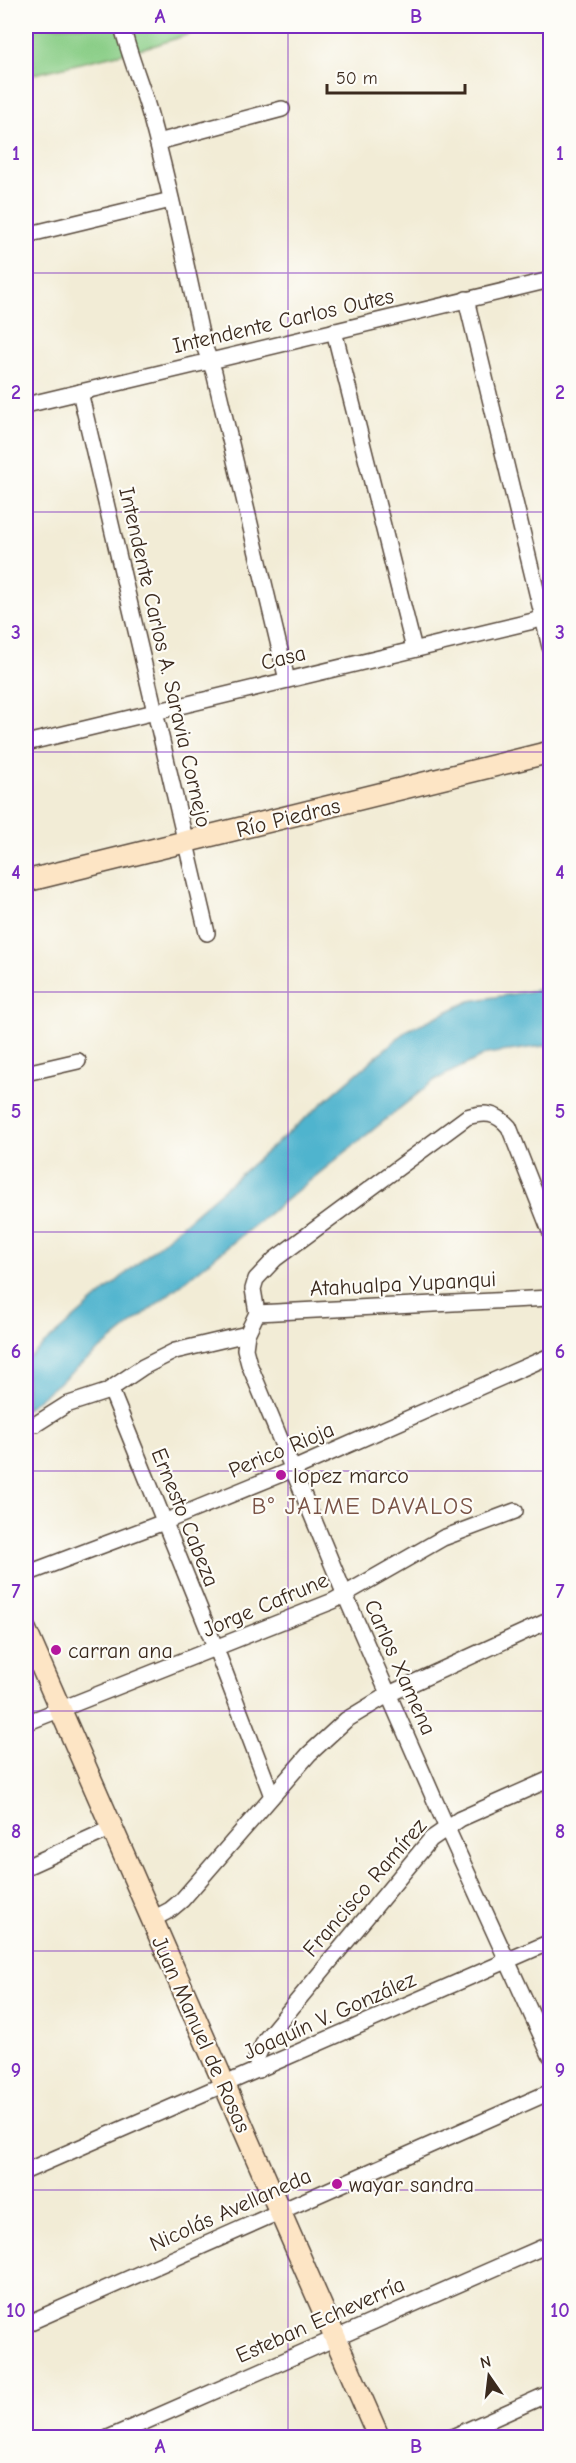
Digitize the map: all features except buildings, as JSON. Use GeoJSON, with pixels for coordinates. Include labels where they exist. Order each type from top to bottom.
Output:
{"type":"FeatureCollection","features":[{"type":"Feature","properties":{"kind":"street"},"geometry":{"type":"LineString","coordinates":[[122,26],[131,62],[149,109],[158,142],[203,343],[210,360],[287,680]]}},
{"type":"Feature","properties":{"kind":"street"},"geometry":{"type":"LineString","coordinates":[[158,142],[282,110]]}},
{"type":"Feature","properties":{"kind":"street"},"geometry":{"type":"LineString","coordinates":[[26,235],[171,200]]}},
{"type":"Feature","properties":{"kind":"street","name":"Intendente Carlos Outes"},"geometry":{"type":"LineString","coordinates":[[26,405],[550,280]]}},
{"type":"Feature","properties":{"kind":"street"},"geometry":{"type":"LineString","coordinates":[[466,299],[547,618],[550,647]]}},
{"type":"Feature","properties":{"kind":"street"},"geometry":{"type":"LineString","coordinates":[[334,331],[414,649]]}},
{"type":"Feature","properties":{"kind":"street","name":"Intendente Carlos A. Saravia Cornejo"},"geometry":{"type":"LineString","coordinates":[[80,392],[188,843],[207,933]]}},
{"type":"Feature","properties":{"kind":"street","name":"Casa"},"geometry":{"type":"LineString","coordinates":[[27,738],[156,712],[547,618]]}},
{"type":"Feature","properties":{"kind":"street","name":"Río Piedras"},"geometry":{"type":"LineString","coordinates":[[26,881],[188,843],[550,752]]}},
{"type":"Feature","properties":{"kind":"street"},"geometry":{"type":"LineString","coordinates":[[26,1073],[78,1061]]}},
{"type":"Feature","properties":{"kind":"street"},"geometry":{"type":"LineString","coordinates":[[257,1313],[253,1289],[256,1280],[275,1259],[467,1117],[482,1113],[493,1114],[509,1127],[550,1231]]}},
{"type":"Feature","properties":{"kind":"street","name":"Atahualpa Yupanqui"},"geometry":{"type":"LineString","coordinates":[[257,1313],[550,1298]]}},
{"type":"Feature","properties":{"kind":"street","name":"Carlos Xamena"},"geometry":{"type":"LineString","coordinates":[[257,1313],[247,1334],[245,1349],[249,1364],[345,1596],[550,2055]]}},
{"type":"Feature","properties":{"kind":"street"},"geometry":{"type":"LineString","coordinates":[[36,1424],[66,1405],[111,1390],[143,1367],[175,1352],[247,1334]]}},
{"type":"Feature","properties":{"kind":"street","name":"Perico Rioja"},"geometry":{"type":"LineString","coordinates":[[26,1574],[164,1522],[291,1470],[550,1356]]}},
{"type":"Feature","properties":{"kind":"street","name":"Ernesto Cabeza"},"geometry":{"type":"LineString","coordinates":[[111,1390],[216,1649],[272,1796]]}},
{"type":"Feature","properties":{"kind":"street","name":"Jorge Cafrune"},"geometry":{"type":"LineString","coordinates":[[26,1724],[60,1708],[216,1649],[345,1596],[443,1538],[515,1510]]}},
{"type":"Feature","properties":{"kind":"street"},"geometry":{"type":"LineString","coordinates":[[152,1920],[182,1900],[309,1754],[346,1720],[389,1694],[550,1620]]}},
{"type":"Feature","properties":{"kind":"street","name":"Juan Manuel de Rosas"},"geometry":{"type":"LineString","coordinates":[[26,1631],[379,2438]]}},
{"type":"Feature","properties":{"kind":"street","name":"Francisco Ramírez"},"geometry":{"type":"LineString","coordinates":[[259,2070],[256,2059],[266,2040],[420,1849],[446,1826],[550,1779]]}},
{"type":"Feature","properties":{"kind":"street"},"geometry":{"type":"LineString","coordinates":[[26,1867],[112,1828]]}},
{"type":"Feature","properties":{"kind":"street","name":"Joaquín V. González"},"geometry":{"type":"LineString","coordinates":[[26,2171],[550,1942]]}},
{"type":"Feature","properties":{"kind":"street","name":"Nicolás Avellaneda"},"geometry":{"type":"LineString","coordinates":[[26,2324],[550,2092]]}},
{"type":"Feature","properties":{"kind":"street","name":"Esteban Echeverría"},"geometry":{"type":"LineString","coordinates":[[108,2438],[335,2336],[550,2244]]}},
{"type":"Feature","properties":{"kind":"street"},"geometry":{"type":"LineString","coordinates":[[450,2438],[550,2393]]}},
{"type":"Feature","properties":{"kind":"green space"},"geometry":{"type":"Polygon","coordinates":[[[26,26],[214,26],[156,45],[26,76],[26,26]]]}},
{"type":"Feature","properties":{"kind":"water"},"geometry":{"type":"Polygon","coordinates":[[[550,988],[550,1045],[487,1054],[435,1080],[26,1409],[26,1360],[406,1031],[470,1001],[550,988]]]}},
{"type":"Feature","properties":{"kind":"place","name":"lopez marco"},"geometry":{"type":"Point","coordinates":[281,1475]}},
{"type":"Feature","properties":{"kind":"place","name":"carran ana"},"geometry":{"type":"Point","coordinates":[56,1650]}},
{"type":"Feature","properties":{"kind":"place","name":"wayar sandra"},"geometry":{"type":"Point","coordinates":[337,2184]}},
{"type":"Feature","properties":{"kind":"district","name":"B° JAIME DAVALOS"},"geometry":{"type":"Point","coordinates":[363,1506]}}]}
